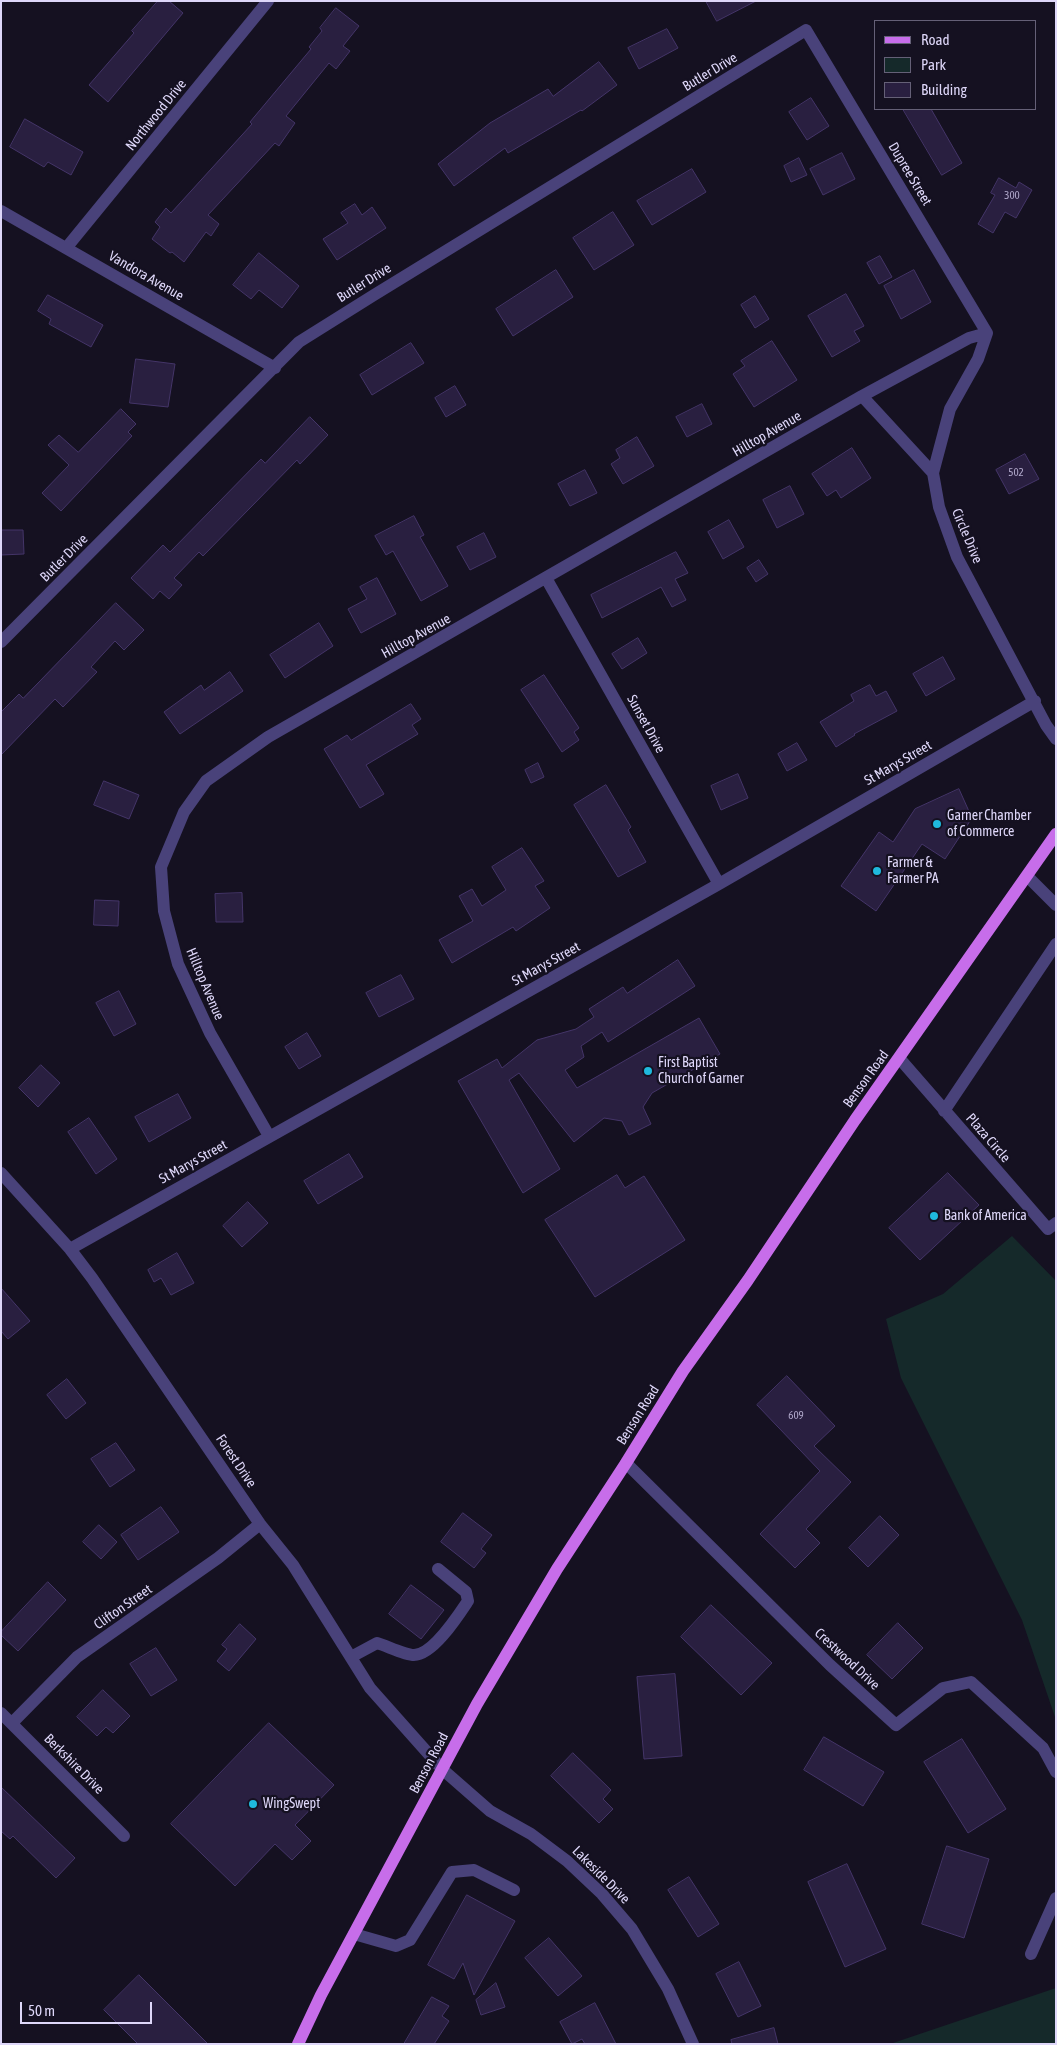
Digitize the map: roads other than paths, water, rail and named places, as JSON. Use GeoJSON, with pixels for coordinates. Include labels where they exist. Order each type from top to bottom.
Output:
{"type":"FeatureCollection","features":[{"type":"Feature","properties":{"kind":"main road","name":"Benson Road"},"geometry":{"type":"LineString","coordinates":[[298,2044],[321,1996],[477,1704],[557,1569],[684,1371],[1056,834]]}},
{"type":"Feature","properties":{"kind":"street","name":"Northwood Drive"},"geometry":{"type":"LineString","coordinates":[[67,247],[268,1]]}},
{"type":"Feature","properties":{"kind":"street","name":"Dupree Street"},"geometry":{"type":"LineString","coordinates":[[806,30],[987,334]]}},
{"type":"Feature","properties":{"kind":"street","name":"Butler Drive"},"geometry":{"type":"LineString","coordinates":[[2,641],[300,342],[806,30]]}},
{"type":"Feature","properties":{"kind":"street","name":"Vandora Avenue"},"geometry":{"type":"LineString","coordinates":[[1,211],[67,247],[275,368]]}},
{"type":"Feature","properties":{"kind":"street","name":"Hilltop Avenue"},"geometry":{"type":"LineString","coordinates":[[270,1136],[210,1033],[178,964],[164,911],[161,867],[184,812],[206,781],[268,737],[862,396],[969,338],[987,334]]}},
{"type":"Feature","properties":{"kind":"street","name":"Circle Drive"},"geometry":{"type":"LineString","coordinates":[[987,334],[978,358],[950,409],[933,473],[939,507],[957,557],[1035,701],[1046,725],[1056,739]]}},
{"type":"Feature","properties":{"kind":"street"},"geometry":{"type":"LineString","coordinates":[[862,396],[933,473]]}},
{"type":"Feature","properties":{"kind":"street","name":"Sunset Drive"},"geometry":{"type":"LineString","coordinates":[[546,578],[719,884]]}},
{"type":"Feature","properties":{"kind":"street","name":"St Marys Street"},"geometry":{"type":"LineString","coordinates":[[70,1249],[719,884],[1035,701]]}},
{"type":"Feature","properties":{"kind":"street"},"geometry":{"type":"LineString","coordinates":[[1027,876],[1056,905]]}},
{"type":"Feature","properties":{"kind":"street"},"geometry":{"type":"LineString","coordinates":[[944,1111],[1056,944]]}},
{"type":"Feature","properties":{"kind":"street","name":"Plaza Circle"},"geometry":{"type":"LineString","coordinates":[[900,1059],[944,1111],[1052,1226],[1056,1240]]}},
{"type":"Feature","properties":{"kind":"street","name":"Forest Drive"},"geometry":{"type":"LineString","coordinates":[[1,1173],[70,1249],[92,1278],[260,1524],[293,1565],[370,1688],[442,1770]]}},
{"type":"Feature","properties":{"kind":"street","name":"Crestwood Drive"},"geometry":{"type":"LineString","coordinates":[[626,1464],[830,1665],[896,1724],[943,1688],[971,1682],[1043,1748],[1056,1772]]}},
{"type":"Feature","properties":{"kind":"street","name":"Clifton Street"},"geometry":{"type":"LineString","coordinates":[[12,1723],[77,1657],[218,1558],[260,1524]]}},
{"type":"Feature","properties":{"kind":"street"},"geometry":{"type":"LineString","coordinates":[[350,1657],[377,1643],[413,1655],[424,1653],[453,1624],[468,1601],[466,1592],[438,1569]]}},
{"type":"Feature","properties":{"kind":"street","name":"Berkshire Drive"},"geometry":{"type":"LineString","coordinates":[[1,1713],[124,1836]]}},
{"type":"Feature","properties":{"kind":"street","name":"Lakeside Drive"},"geometry":{"type":"LineString","coordinates":[[442,1770],[490,1811],[531,1834],[567,1861],[602,1894],[632,1929],[668,1989],[693,2044]]}},
{"type":"Feature","properties":{"kind":"street"},"geometry":{"type":"LineString","coordinates":[[354,1934],[396,1946],[410,1940],[452,1872],[474,1870],[514,1890]]}},
{"type":"Feature","properties":{"kind":"street"},"geometry":{"type":"LineString","coordinates":[[1031,1954],[1056,1898]]}},
{"type":"Feature","properties":{"kind":"place","name":"Garner Chamber of Commerce"},"geometry":{"type":"Point","coordinates":[937,824]}},
{"type":"Feature","properties":{"kind":"place","name":"Farmer & Farmer PA"},"geometry":{"type":"Point","coordinates":[877,871]}},
{"type":"Feature","properties":{"kind":"place","name":"First Baptist Church of Garner"},"geometry":{"type":"Point","coordinates":[648,1071]}},
{"type":"Feature","properties":{"kind":"place","name":"Bank of America"},"geometry":{"type":"Point","coordinates":[934,1216]}},
{"type":"Feature","properties":{"kind":"place","name":"WingSwept"},"geometry":{"type":"Point","coordinates":[253,1804]}}]}
